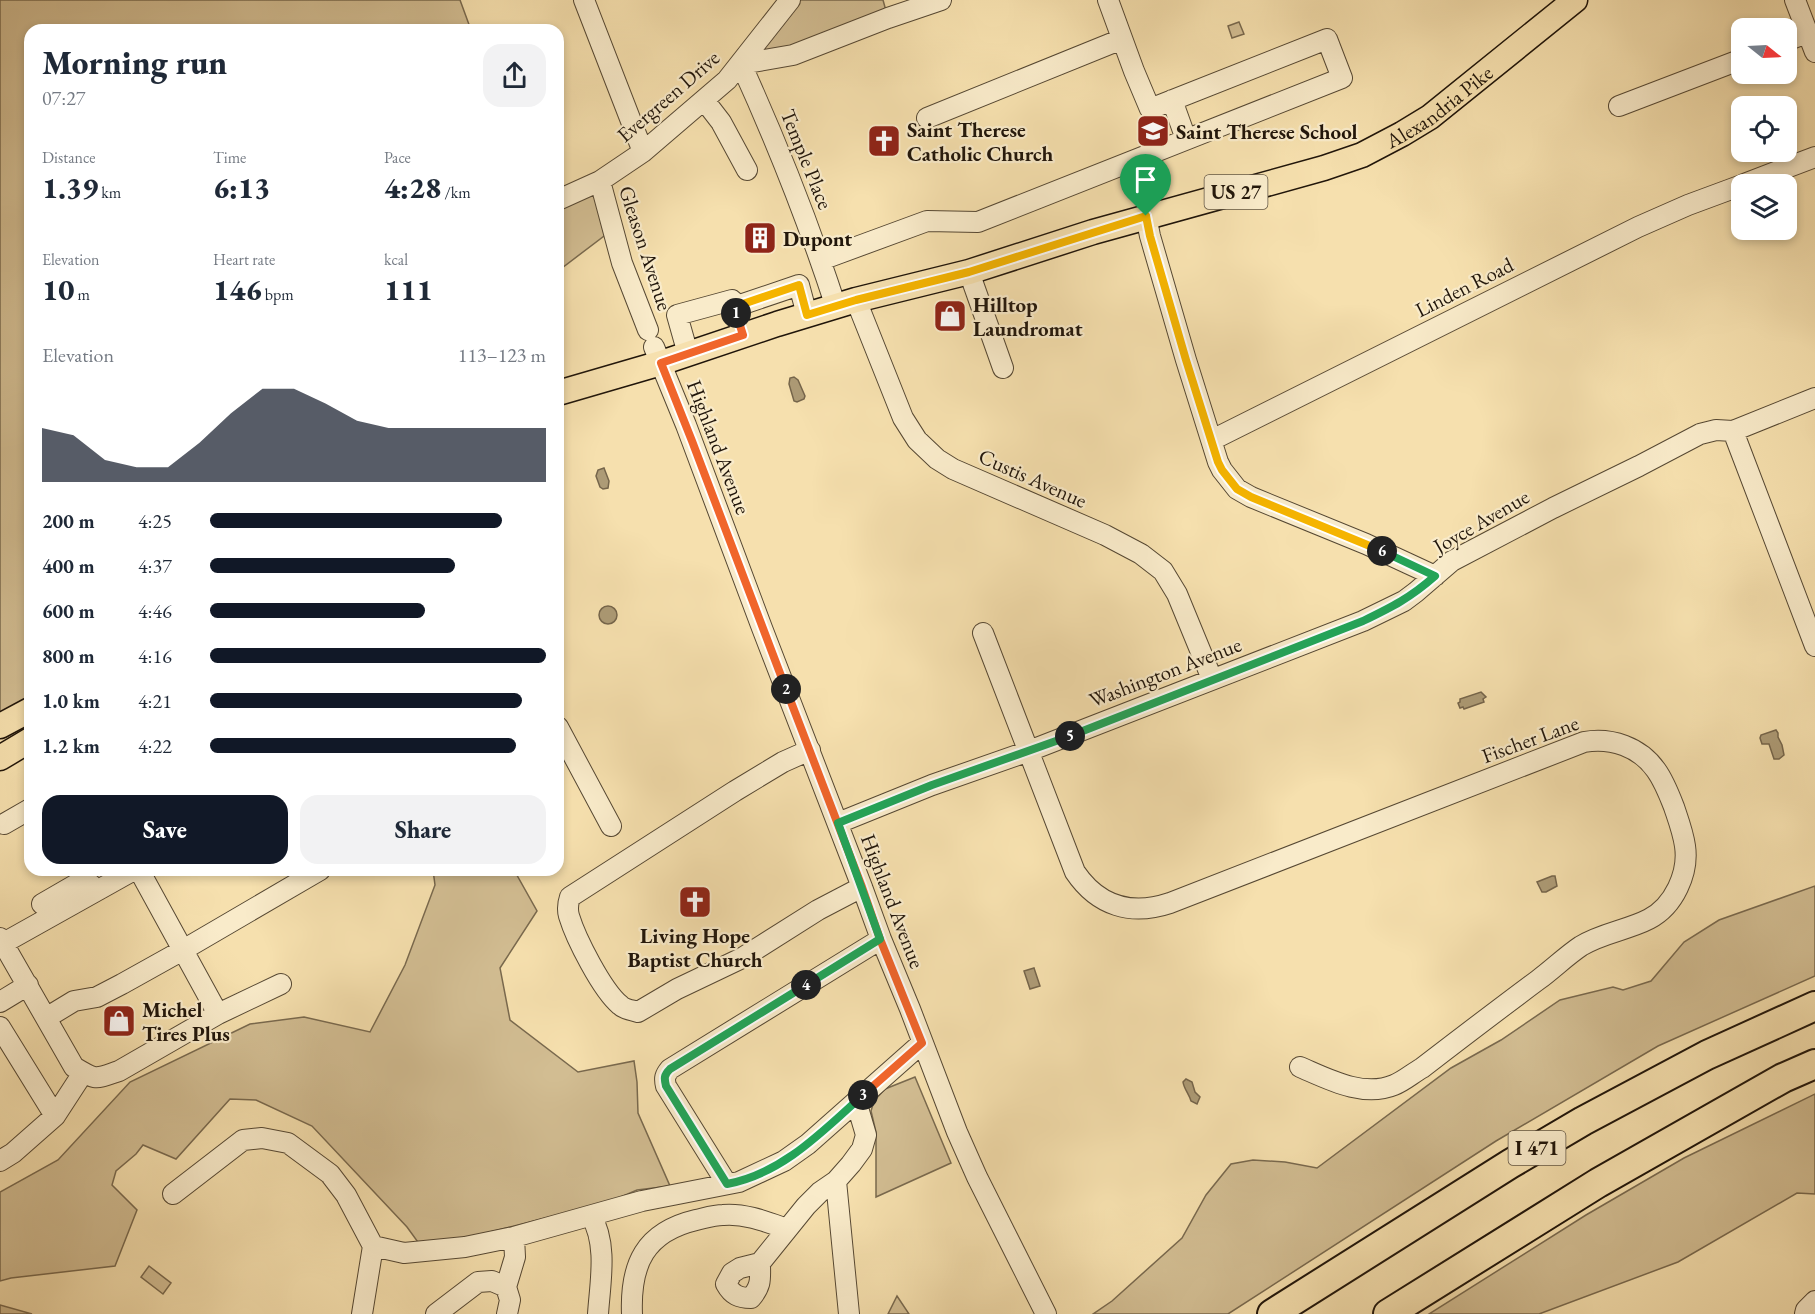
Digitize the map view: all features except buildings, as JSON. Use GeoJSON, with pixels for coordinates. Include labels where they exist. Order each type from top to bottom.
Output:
{"type":"FeatureCollection","features":[{"type":"Feature","properties":{"kind":"highway","name":"I 471"},"geometry":{"type":"LineString","coordinates":[[1272,1314],[1510,1164],[1583,1121],[1707,1055],[1815,1006]]}},
{"type":"Feature","properties":{"kind":"highway"},"geometry":{"type":"LineString","coordinates":[[1388,1314],[1598,1182],[1783,1078],[1815,1064]]}},
{"type":"Feature","properties":{"kind":"main road","name":"Alexandria Pike"},"geometry":{"type":"LineString","coordinates":[[564,390],[654,347],[688,354],[846,303],[969,272],[1146,216],[1324,168],[1362,155],[1402,134],[1448,103],[1575,0]]}},
{"type":"Feature","properties":{"kind":"main road"},"geometry":{"type":"LineString","coordinates":[[1,725],[24,713]]}},
{"type":"Feature","properties":{"kind":"main road"},"geometry":{"type":"LineString","coordinates":[[0,758],[24,744]]}},
{"type":"Feature","properties":{"kind":"street"},"geometry":{"type":"LineString","coordinates":[[584,0],[643,152]]}},
{"type":"Feature","properties":{"kind":"street"},"geometry":{"type":"LineString","coordinates":[[741,64],[790,0]]}},
{"type":"Feature","properties":{"kind":"street","name":"Evergreen Drive"},"geometry":{"type":"LineString","coordinates":[[564,197],[600,181],[643,152],[727,80],[741,64],[793,55],[941,0]]}},
{"type":"Feature","properties":{"kind":"street"},"geometry":{"type":"LineString","coordinates":[[821,260],[927,221],[978,222],[1341,78],[1327,39],[1150,109],[1108,0]]}},
{"type":"Feature","properties":{"kind":"street"},"geometry":{"type":"LineString","coordinates":[[1795,0],[1813,45]]}},
{"type":"Feature","properties":{"kind":"street"},"geometry":{"type":"LineString","coordinates":[[927,118],[1122,39]]}},
{"type":"Feature","properties":{"kind":"street"},"geometry":{"type":"LineString","coordinates":[[1797,43],[1813,45]]}},
{"type":"Feature","properties":{"kind":"street"},"geometry":{"type":"LineString","coordinates":[[1619,106],[1731,63]]}},
{"type":"Feature","properties":{"kind":"street","name":"Temple Place"},"geometry":{"type":"LineString","coordinates":[[741,64],[771,131],[821,260],[846,303]]}},
{"type":"Feature","properties":{"kind":"street"},"geometry":{"type":"LineString","coordinates":[[704,100],[721,122],[747,170]]}},
{"type":"Feature","properties":{"kind":"street"},"geometry":{"type":"LineString","coordinates":[[1172,100],[1185,139]]}},
{"type":"Feature","properties":{"kind":"street","name":"Linden Road"},"geometry":{"type":"LineString","coordinates":[[1771,174],[1815,157]]}},
{"type":"Feature","properties":{"kind":"street","name":"Gleason Avenue"},"geometry":{"type":"LineString","coordinates":[[600,181],[622,263],[654,347]]}},
{"type":"Feature","properties":{"kind":"street","name":"Linden Road"},"geometry":{"type":"LineString","coordinates":[[1212,440],[1638,227],[1731,189]]}},
{"type":"Feature","properties":{"kind":"street","name":"Joyce Avenue"},"geometry":{"type":"LineString","coordinates":[[1146,216],[1177,329],[1212,440],[1222,470],[1237,489],[1289,514],[1366,544],[1435,576],[1452,561],[1700,434],[1716,430],[1734,431],[1815,398]]}},
{"type":"Feature","properties":{"kind":"street"},"geometry":{"type":"LineString","coordinates":[[969,272],[1003,368]]}},
{"type":"Feature","properties":{"kind":"street"},"geometry":{"type":"LineString","coordinates":[[734,307],[799,285],[807,315]]}},
{"type":"Feature","properties":{"kind":"street"},"geometry":{"type":"LineString","coordinates":[[688,354],[677,315],[732,300],[743,335]]}},
{"type":"Feature","properties":{"kind":"street","name":"Custis Avenue"},"geometry":{"type":"LineString","coordinates":[[846,303],[897,408],[917,440],[937,459],[953,469],[1105,535],[1141,554],[1156,565],[1170,580],[1178,596],[1212,679]]}},
{"type":"Feature","properties":{"kind":"street","name":"Highland Avenue"},"geometry":{"type":"LineString","coordinates":[[654,347],[838,823],[880,939],[922,1043],[977,1178],[1046,1314]]}},
{"type":"Feature","properties":{"kind":"street"},"geometry":{"type":"LineString","coordinates":[[1734,431],[1813,633]]}},
{"type":"Feature","properties":{"kind":"street","name":"Washington Avenue"},"geometry":{"type":"LineString","coordinates":[[838,823],[1363,621],[1404,601],[1435,576]]}},
{"type":"Feature","properties":{"kind":"street","name":"Fischer Lane"},"geometry":{"type":"LineString","coordinates":[[983,633],[1075,872],[1085,885],[1104,900],[1136,909],[1170,903],[1584,742],[1599,741],[1624,746],[1640,753],[1653,765],[1666,787],[1678,818],[1686,854],[1677,890],[1660,911],[1650,919],[1582,945],[1422,1068],[1395,1084],[1383,1089],[1361,1089],[1300,1067]]}},
{"type":"Feature","properties":{"kind":"street"},"geometry":{"type":"LineString","coordinates":[[564,738],[611,826]]}},
{"type":"Feature","properties":{"kind":"street"},"geometry":{"type":"LineString","coordinates":[[810,750],[783,762],[570,897],[568,914],[599,978],[621,1006],[638,1012],[677,989],[742,958],[818,910],[862,887]]}},
{"type":"Feature","properties":{"kind":"street"},"geometry":{"type":"LineString","coordinates":[[4,824],[24,812]]}},
{"type":"Feature","properties":{"kind":"street"},"geometry":{"type":"LineString","coordinates":[[123,876],[1,938],[74,1067],[91,1078],[102,1078],[119,1071],[218,1014],[281,984]]}},
{"type":"Feature","properties":{"kind":"street"},"geometry":{"type":"LineString","coordinates":[[143,876],[218,1014]]}},
{"type":"Feature","properties":{"kind":"street"},"geometry":{"type":"LineString","coordinates":[[46,1018],[74,1001],[97,997],[310,876]]}},
{"type":"Feature","properties":{"kind":"street"},"geometry":{"type":"LineString","coordinates":[[42,904],[80,882],[88,882],[98,890]]}},
{"type":"Feature","properties":{"kind":"street"},"geometry":{"type":"LineString","coordinates":[[727,1184],[666,1086],[664,1079],[666,1074],[670,1069],[880,939]]}},
{"type":"Feature","properties":{"kind":"street"},"geometry":{"type":"LineString","coordinates":[[0,1002],[28,985]]}},
{"type":"Feature","properties":{"kind":"street"},"geometry":{"type":"LineString","coordinates":[[0,1027],[55,1116]]}},
{"type":"Feature","properties":{"kind":"street"},"geometry":{"type":"LineString","coordinates":[[373,1246],[405,1253],[465,1247],[514,1238],[642,1201],[739,1182],[784,1161],[808,1144],[922,1043]]}},
{"type":"Feature","properties":{"kind":"street"},"geometry":{"type":"LineString","coordinates":[[0,1161],[13,1154],[55,1116],[83,1073]]}},
{"type":"Feature","properties":{"kind":"street"},"geometry":{"type":"LineString","coordinates":[[760,1263],[787,1228],[820,1192],[836,1181],[862,1149],[866,1135],[856,1101]]}},
{"type":"Feature","properties":{"kind":"street"},"geometry":{"type":"LineString","coordinates":[[173,1194],[243,1140],[262,1138],[288,1143],[330,1174],[346,1194],[373,1246],[361,1314]]}},
{"type":"Feature","properties":{"kind":"street"},"geometry":{"type":"LineString","coordinates":[[836,1181],[849,1314]]}},
{"type":"Feature","properties":{"kind":"street"},"geometry":{"type":"LineString","coordinates":[[632,1314],[634,1286],[640,1257],[653,1240],[664,1232],[688,1222],[724,1214],[756,1219],[787,1228]]}},
{"type":"Feature","properties":{"kind":"street"},"geometry":{"type":"LineString","coordinates":[[591,1216],[598,1227],[601,1246],[597,1314]]}},
{"type":"Feature","properties":{"kind":"street"},"geometry":{"type":"LineString","coordinates":[[507,1314],[510,1300],[506,1287],[515,1257],[514,1238]]}},
{"type":"Feature","properties":{"kind":"street"},"geometry":{"type":"LineString","coordinates":[[436,1314],[478,1282],[492,1281],[506,1287]]}},
{"type":"Feature","properties":{"kind":"street"},"geometry":{"type":"LineString","coordinates":[[1805,1314],[1815,1302]]}},
{"type":"Feature","properties":{"kind":"shaded area"},"geometry":{"type":"Polygon","coordinates":[[[0,0],[460,0],[469,24],[24,24],[24,713],[0,724],[0,0]]]}},
{"type":"Feature","properties":{"kind":"shaded area"},"geometry":{"type":"Polygon","coordinates":[[[790,0],[883,0],[888,18],[741,64],[790,0]]]}},
{"type":"Feature","properties":{"kind":"shaded area"},"geometry":{"type":"Polygon","coordinates":[[[1239,22],[1244,34],[1232,38],[1228,26],[1239,22]]]}},
{"type":"Feature","properties":{"kind":"shaded area"},"geometry":{"type":"Polygon","coordinates":[[[600,181],[612,230],[564,266],[564,197],[600,181]]]}},
{"type":"Feature","properties":{"kind":"shaded area"},"geometry":{"type":"Polygon","coordinates":[[[794,377],[798,380],[805,396],[797,402],[794,401],[789,384],[790,378],[794,377]]]}},
{"type":"Feature","properties":{"kind":"shaded area"},"geometry":{"type":"Polygon","coordinates":[[[604,468],[609,481],[608,488],[603,489],[596,476],[598,470],[604,468]]]}},
{"type":"Feature","properties":{"kind":"shaded area"},"geometry":{"type":"Polygon","coordinates":[[[608,606],[614,609],[617,615],[614,621],[608,624],[602,621],[599,615],[602,609],[608,606]]]}},
{"type":"Feature","properties":{"kind":"shaded area"},"geometry":{"type":"Polygon","coordinates":[[[1481,692],[1486,697],[1483,699],[1484,702],[1464,709],[1460,708],[1458,703],[1460,699],[1481,692]]]}},
{"type":"Feature","properties":{"kind":"shaded area"},"geometry":{"type":"Polygon","coordinates":[[[1776,730],[1784,755],[1779,759],[1774,759],[1769,744],[1762,744],[1760,738],[1761,735],[1776,730]]]}},
{"type":"Feature","properties":{"kind":"shaded area"},"geometry":{"type":"Polygon","coordinates":[[[434,876],[517,876],[537,911],[500,968],[510,1020],[578,1072],[634,1061],[638,1113],[670,1186],[637,1190],[609,1202],[466,1238],[420,1245],[407,1227],[312,1126],[256,1100],[230,1099],[176,1159],[143,1145],[116,1171],[112,1185],[137,1210],[115,1266],[0,1281],[0,1192],[58,1160],[130,1082],[250,1024],[304,1017],[370,1032],[405,965],[435,885],[434,876]]]}},
{"type":"Feature","properties":{"kind":"shaded area"},"geometry":{"type":"Polygon","coordinates":[[[1555,876],[1557,886],[1542,892],[1537,882],[1555,876]]]}},
{"type":"Feature","properties":{"kind":"shaded area"},"geometry":{"type":"Polygon","coordinates":[[[1815,886],[1815,976],[1658,1046],[1496,1141],[1228,1314],[1093,1314],[1112,1301],[1182,1238],[1206,1195],[1231,1164],[1253,1160],[1285,1162],[1317,1168],[1451,1068],[1501,1040],[1560,1000],[1613,987],[1623,990],[1651,981],[1684,942],[1719,920],[1815,886]]]}},
{"type":"Feature","properties":{"kind":"shaded area"},"geometry":{"type":"Polygon","coordinates":[[[1034,968],[1040,986],[1030,989],[1024,971],[1034,968]]]}},
{"type":"Feature","properties":{"kind":"shaded area"},"geometry":{"type":"Polygon","coordinates":[[[915,1077],[951,1163],[876,1197],[876,1132],[871,1111],[874,1101],[885,1089],[915,1077]]]}},
{"type":"Feature","properties":{"kind":"shaded area"},"geometry":{"type":"Polygon","coordinates":[[[1186,1079],[1192,1082],[1195,1092],[1200,1097],[1197,1104],[1191,1101],[1184,1087],[1183,1082],[1186,1079]]]}},
{"type":"Feature","properties":{"kind":"shaded area"},"geometry":{"type":"Polygon","coordinates":[[[1815,1094],[1815,1194],[1797,1193],[1678,1262],[1539,1314],[1429,1314],[1586,1215],[1684,1158],[1815,1094]]]}},
{"type":"Feature","properties":{"kind":"shaded area"},"geometry":{"type":"Polygon","coordinates":[[[149,1266],[171,1283],[163,1294],[141,1277],[149,1266]]]}},
{"type":"Feature","properties":{"kind":"shaded area"},"geometry":{"type":"Polygon","coordinates":[[[897,1296],[909,1314],[888,1314],[897,1296]]]}},
{"type":"Feature","properties":{"kind":"shaded area"},"geometry":{"type":"Polygon","coordinates":[[[0,1305],[32,1314],[0,1314],[0,1305]]]}},
{"type":"Feature","properties":{"kind":"place","name":"Saint Therese School"},"geometry":{"type":"Point","coordinates":[1153,131]}},
{"type":"Feature","properties":{"kind":"place","name":"Saint Therese Catholic Church"},"geometry":{"type":"Point","coordinates":[884,141]}},
{"type":"Feature","properties":{"kind":"place","name":"Dupont"},"geometry":{"type":"Point","coordinates":[760,238]}},
{"type":"Feature","properties":{"kind":"place","name":"Hilltop Laundromat"},"geometry":{"type":"Point","coordinates":[950,316]}},
{"type":"Feature","properties":{"kind":"place","name":"Living Hope Baptist Church"},"geometry":{"type":"Point","coordinates":[695,902]}},
{"type":"Feature","properties":{"kind":"place","name":"Michel Tires Plus"},"geometry":{"type":"Point","coordinates":[119,1021]}},
{"type":"Feature","properties":{"kind":"route"},"geometry":{"type":"LineString","coordinates":[[1146,216],[969,272],[856,300],[807,315],[799,285],[734,307],[743,335],[661,363],[838,823],[880,939],[922,1043],[808,1144],[784,1161],[739,1182],[727,1184],[666,1086],[664,1079],[670,1069],[880,939],[862,887],[838,823],[1363,621],[1404,601],[1435,576],[1366,544],[1289,514],[1237,489],[1218,462],[1186,360],[1146,216]]}}]}
